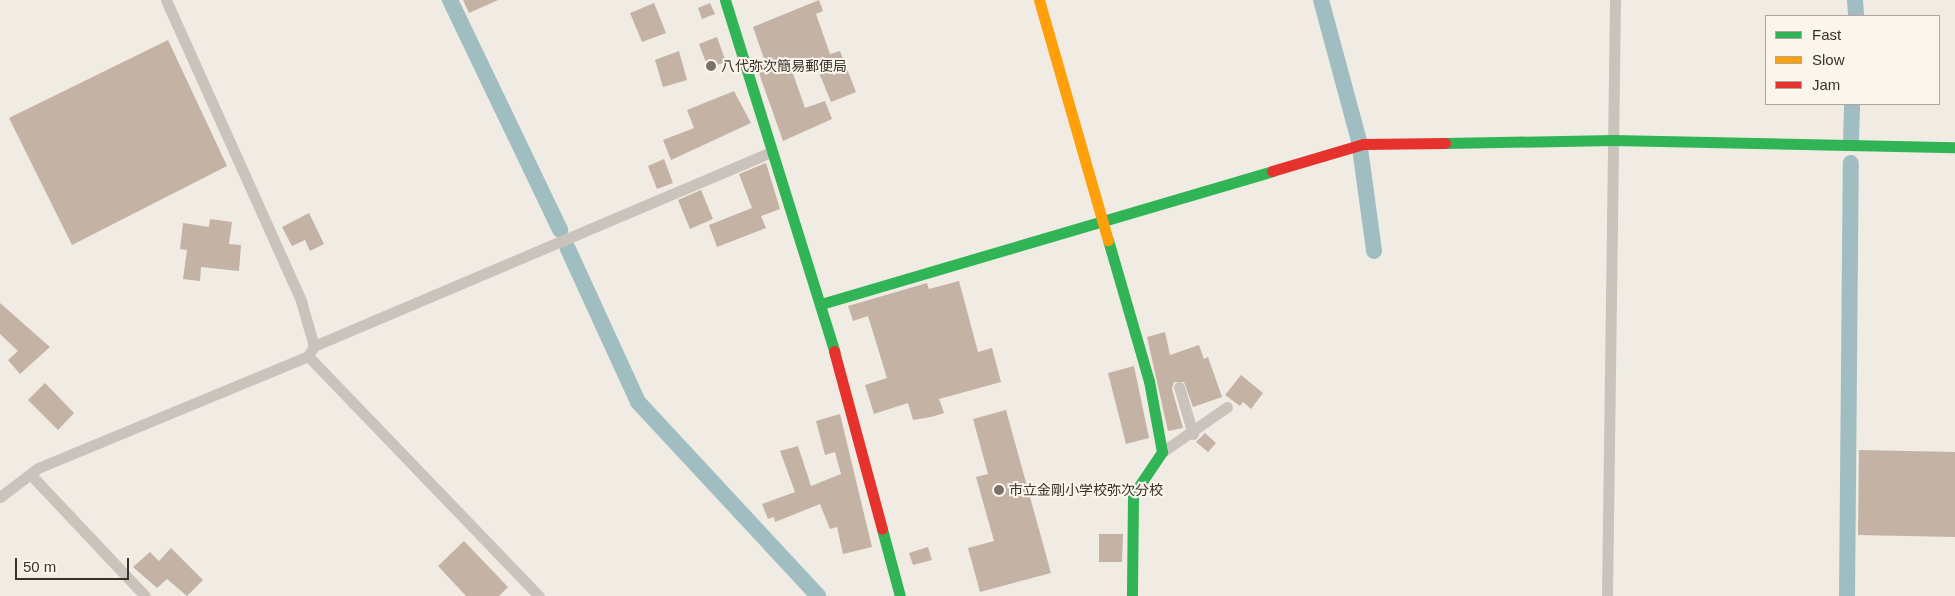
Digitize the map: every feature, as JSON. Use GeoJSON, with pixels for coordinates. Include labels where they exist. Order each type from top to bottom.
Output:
{"type":"FeatureCollection","features":[{"type":"Feature","properties":{"kind":"street"},"geometry":{"type":"LineString","coordinates":[[166,0],[301,301],[311,351],[539,596]]}},
{"type":"Feature","properties":{"kind":"street"},"geometry":{"type":"LineString","coordinates":[[725,0],[821,304],[900,596]]}},
{"type":"Feature","properties":{"kind":"street"},"geometry":{"type":"LineString","coordinates":[[1039,0],[1101,221],[1149,381],[1162,452]]}},
{"type":"Feature","properties":{"kind":"street"},"geometry":{"type":"LineString","coordinates":[[1607,596],[1614,0]]}},
{"type":"Feature","properties":{"kind":"street"},"geometry":{"type":"LineString","coordinates":[[821,304],[1363,144],[1613,140],[1955,147]]}},
{"type":"Feature","properties":{"kind":"street"},"geometry":{"type":"LineString","coordinates":[[0,498],[31,475],[180,407],[772,152]]}},
{"type":"Feature","properties":{"kind":"street"},"geometry":{"type":"LineString","coordinates":[[1179,387],[1193,434]]}},
{"type":"Feature","properties":{"kind":"street"},"geometry":{"type":"LineString","coordinates":[[1132,596],[1133,495],[1162,452],[1193,434],[1227,407]]}},
{"type":"Feature","properties":{"kind":"street"},"geometry":{"type":"LineString","coordinates":[[31,475],[145,596]]}},
{"type":"Feature","properties":{"kind":"building"},"geometry":{"type":"Polygon","coordinates":[[[463,0],[498,0],[469,13],[463,0]]]}},
{"type":"Feature","properties":{"kind":"building"},"geometry":{"type":"Polygon","coordinates":[[[819,0],[823,11],[816,14],[830,54],[840,51],[856,92],[831,102],[813,58],[790,65],[805,108],[825,101],[832,119],[783,141],[755,62],[764,59],[753,27],[819,0]]]}},
{"type":"Feature","properties":{"kind":"building"},"geometry":{"type":"Polygon","coordinates":[[[654,3],[666,33],[642,42],[630,13],[654,3]]]}},
{"type":"Feature","properties":{"kind":"building"},"geometry":{"type":"Polygon","coordinates":[[[710,3],[715,14],[702,19],[698,8],[710,3]]]}},
{"type":"Feature","properties":{"kind":"building"},"geometry":{"type":"Polygon","coordinates":[[[717,37],[726,62],[708,68],[699,44],[717,37]]]}},
{"type":"Feature","properties":{"kind":"building"},"geometry":{"type":"Polygon","coordinates":[[[168,40],[227,166],[72,245],[9,118],[168,40]]]}},
{"type":"Feature","properties":{"kind":"building"},"geometry":{"type":"Polygon","coordinates":[[[679,51],[687,80],[663,87],[655,60],[679,51]]]}},
{"type":"Feature","properties":{"kind":"building"},"geometry":{"type":"Polygon","coordinates":[[[734,91],[751,123],[671,160],[663,140],[694,128],[687,110],[734,91]]]}},
{"type":"Feature","properties":{"kind":"building"},"geometry":{"type":"Polygon","coordinates":[[[664,159],[673,183],[657,189],[648,166],[664,159]]]}},
{"type":"Feature","properties":{"kind":"building"},"geometry":{"type":"Polygon","coordinates":[[[766,163],[780,209],[761,216],[766,228],[717,247],[709,225],[752,208],[739,174],[766,163]]]}},
{"type":"Feature","properties":{"kind":"building"},"geometry":{"type":"Polygon","coordinates":[[[701,190],[713,219],[690,229],[678,200],[701,190]]]}},
{"type":"Feature","properties":{"kind":"building"},"geometry":{"type":"Polygon","coordinates":[[[309,213],[324,244],[310,251],[305,240],[292,246],[282,227],[309,213]]]}},
{"type":"Feature","properties":{"kind":"building"},"geometry":{"type":"Polygon","coordinates":[[[210,219],[232,222],[229,244],[241,245],[239,271],[201,267],[200,281],[183,279],[187,250],[180,249],[183,223],[209,227],[210,219]]]}},
{"type":"Feature","properties":{"kind":"building"},"geometry":{"type":"Polygon","coordinates":[[[959,281],[978,352],[992,348],[1001,382],[939,399],[944,413],[931,417],[913,420],[908,403],[874,414],[865,385],[887,378],[868,316],[853,321],[848,306],[927,283],[929,289],[959,281]]]}},
{"type":"Feature","properties":{"kind":"building"},"geometry":{"type":"Polygon","coordinates":[[[0,303],[50,347],[20,374],[8,360],[18,351],[0,334],[0,303]]]}},
{"type":"Feature","properties":{"kind":"building"},"geometry":{"type":"Polygon","coordinates":[[[1165,332],[1170,355],[1199,345],[1204,359],[1208,357],[1222,397],[1193,407],[1184,382],[1174,382],[1172,389],[1183,428],[1168,431],[1147,337],[1165,332]]]}},
{"type":"Feature","properties":{"kind":"building"},"geometry":{"type":"Polygon","coordinates":[[[1134,366],[1149,438],[1126,444],[1108,373],[1134,366]]]}},
{"type":"Feature","properties":{"kind":"building"},"geometry":{"type":"Polygon","coordinates":[[[1241,375],[1263,393],[1251,409],[1243,402],[1240,406],[1225,395],[1241,375]]]}},
{"type":"Feature","properties":{"kind":"building"},"geometry":{"type":"Polygon","coordinates":[[[45,383],[74,413],[58,430],[28,400],[45,383]]]}},
{"type":"Feature","properties":{"kind":"building"},"geometry":{"type":"Polygon","coordinates":[[[1006,410],[1051,573],[980,592],[968,548],[994,541],[976,477],[988,474],[973,419],[1006,410]]]}},
{"type":"Feature","properties":{"kind":"building"},"geometry":{"type":"Polygon","coordinates":[[[840,414],[872,547],[843,554],[837,527],[830,529],[820,504],[775,522],[774,517],[768,519],[762,504],[795,492],[780,451],[798,446],[811,486],[841,474],[835,452],[825,455],[816,421],[840,414]]]}},
{"type":"Feature","properties":{"kind":"building"},"geometry":{"type":"Polygon","coordinates":[[[1205,433],[1216,443],[1208,452],[1196,442],[1205,433]]]}},
{"type":"Feature","properties":{"kind":"building"},"geometry":{"type":"Polygon","coordinates":[[[1859,450],[1955,452],[1955,537],[1858,535],[1859,450]]]}},
{"type":"Feature","properties":{"kind":"building"},"geometry":{"type":"Polygon","coordinates":[[[1099,534],[1123,534],[1122,562],[1099,562],[1099,534]]]}},
{"type":"Feature","properties":{"kind":"building"},"geometry":{"type":"Polygon","coordinates":[[[464,541],[508,587],[499,596],[466,596],[438,566],[464,541]]]}},
{"type":"Feature","properties":{"kind":"building"},"geometry":{"type":"Polygon","coordinates":[[[928,547],[932,560],[913,565],[909,553],[928,547]]]}},
{"type":"Feature","properties":{"kind":"building"},"geometry":{"type":"Polygon","coordinates":[[[171,548],[203,580],[187,596],[167,579],[157,588],[133,567],[150,552],[159,561],[171,548]]]}},
{"type":"Feature","properties":{"kind":"waterway"},"geometry":{"type":"LineString","coordinates":[[450,0],[560,230]]}},
{"type":"Feature","properties":{"kind":"waterway"},"geometry":{"type":"LineString","coordinates":[[1321,0],[1359,141],[1374,251]]}},
{"type":"Feature","properties":{"kind":"waterway"},"geometry":{"type":"LineString","coordinates":[[1855,0],[1856,15]]}},
{"type":"Feature","properties":{"kind":"waterway"},"geometry":{"type":"LineString","coordinates":[[1851,138],[1852,105]]}},
{"type":"Feature","properties":{"kind":"waterway"},"geometry":{"type":"LineString","coordinates":[[1847,596],[1851,163]]}},
{"type":"Feature","properties":{"kind":"waterway"},"geometry":{"type":"LineString","coordinates":[[568,249],[638,402],[818,596]]}},
{"type":"Feature","properties":{"kind":"traffic: fast"},"geometry":{"type":"LineString","coordinates":[[725,0],[834,351]]}},
{"type":"Feature","properties":{"kind":"traffic: fast"},"geometry":{"type":"LineString","coordinates":[[1445,143],[1613,140],[1955,147]]}},
{"type":"Feature","properties":{"kind":"traffic: fast"},"geometry":{"type":"LineString","coordinates":[[821,304],[1272,171]]}},
{"type":"Feature","properties":{"kind":"traffic: fast"},"geometry":{"type":"LineString","coordinates":[[1108,240],[1149,381],[1162,452],[1133,495],[1132,596]]}},
{"type":"Feature","properties":{"kind":"traffic: fast"},"geometry":{"type":"LineString","coordinates":[[882,529],[900,596]]}},
{"type":"Feature","properties":{"kind":"traffic: slow"},"geometry":{"type":"LineString","coordinates":[[1039,0],[1108,240]]}},
{"type":"Feature","properties":{"kind":"traffic: jam"},"geometry":{"type":"LineString","coordinates":[[1272,171],[1363,144],[1445,143]]}},
{"type":"Feature","properties":{"kind":"traffic: jam"},"geometry":{"type":"LineString","coordinates":[[834,351],[882,529]]}},
{"type":"Feature","properties":{"kind":"place","name":"八代弥次簡易郵便局"},"geometry":{"type":"Point","coordinates":[711,66]}},
{"type":"Feature","properties":{"kind":"place","name":"市立金剛小学校弥次分校"},"geometry":{"type":"Point","coordinates":[999,490]}}]}
